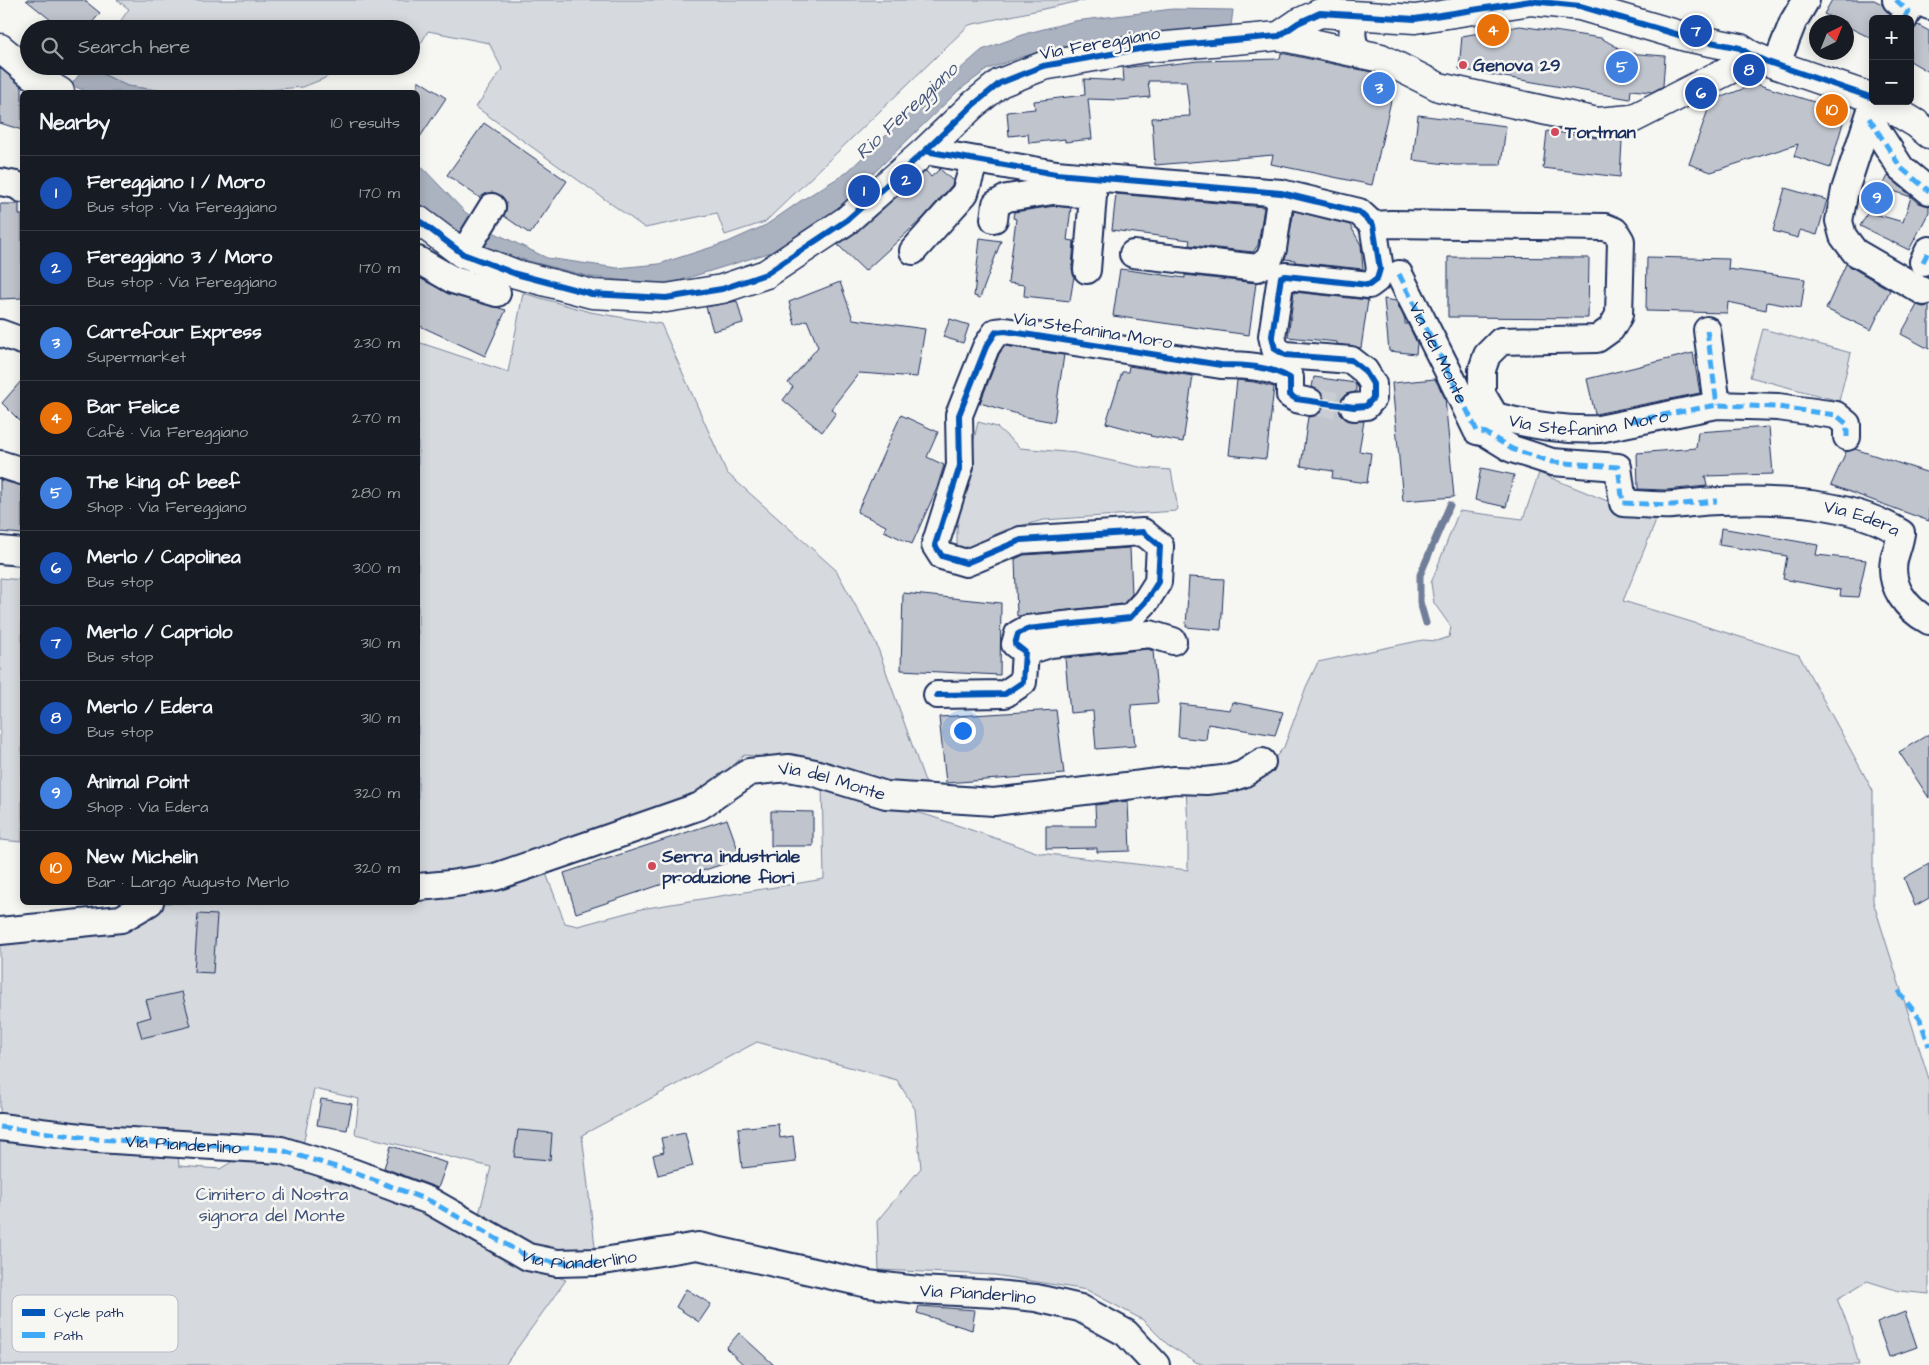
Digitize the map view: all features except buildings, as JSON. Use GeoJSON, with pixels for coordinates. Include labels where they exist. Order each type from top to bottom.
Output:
{"type":"FeatureCollection","features":[{"type":"Feature","properties":{"kind":"street"},"geometry":{"type":"LineString","coordinates":[[1776,65],[1793,22],[1806,0]]}},
{"type":"Feature","properties":{"kind":"street"},"geometry":{"type":"LineString","coordinates":[[1896,0],[1908,11],[1906,15]]}},
{"type":"Feature","properties":{"kind":"street"},"geometry":{"type":"LineString","coordinates":[[1916,0],[1929,6]]}},
{"type":"Feature","properties":{"kind":"street","name":"Via Fereggiano"},"geometry":{"type":"LineString","coordinates":[[420,221],[466,250],[516,274],[592,294],[666,298],[722,289],[766,274],[847,220],[973,105],[1000,83],[1043,66],[1145,48],[1279,36],[1298,23],[1320,13],[1415,20],[1531,1],[1580,3],[1686,37],[1740,48],[1749,54],[1869,103]]}},
{"type":"Feature","properties":{"kind":"street"},"geometry":{"type":"LineString","coordinates":[[1357,15],[1352,27],[1352,43],[1359,53]]}},
{"type":"Feature","properties":{"kind":"street"},"geometry":{"type":"LineString","coordinates":[[1279,36],[1381,58],[1439,87],[1598,122],[1632,119],[1741,64],[1749,54]]}},
{"type":"Feature","properties":{"kind":"street"},"geometry":{"type":"LineString","coordinates":[[1686,37],[1696,48],[1703,63],[1697,78],[1687,92]]}},
{"type":"Feature","properties":{"kind":"street"},"geometry":{"type":"LineString","coordinates":[[0,48],[20,65]]}},
{"type":"Feature","properties":{"kind":"street"},"geometry":{"type":"LineString","coordinates":[[33,75],[57,90]]}},
{"type":"Feature","properties":{"kind":"street"},"geometry":{"type":"LineString","coordinates":[[1874,105],[1901,168],[1929,191]]}},
{"type":"Feature","properties":{"kind":"street"},"geometry":{"type":"LineString","coordinates":[[1840,255],[1910,289],[1921,290],[1855,252],[1843,236],[1840,221],[1845,190],[1874,105]]}},
{"type":"Feature","properties":{"kind":"street","name":"Via Fereggiano"},"geometry":{"type":"LineString","coordinates":[[1874,105],[1926,125]]}},
{"type":"Feature","properties":{"kind":"street"},"geometry":{"type":"LineString","coordinates":[[924,151],[975,160],[1093,195],[1087,270]]}},
{"type":"Feature","properties":{"kind":"street"},"geometry":{"type":"LineString","coordinates":[[913,251],[966,194],[975,160]]}},
{"type":"Feature","properties":{"kind":"street"},"geometry":{"type":"LineString","coordinates":[[0,182],[20,188]]}},
{"type":"Feature","properties":{"kind":"street"},"geometry":{"type":"LineString","coordinates":[[994,219],[996,204],[1007,198],[1055,183],[1282,193],[1358,212],[1373,225],[1380,269],[1377,280],[1369,285],[1281,277],[1272,336],[1275,349],[1285,355],[1351,360],[1365,371],[1373,384],[1373,398],[1366,406],[1354,407]]}},
{"type":"Feature","properties":{"kind":"street"},"geometry":{"type":"LineString","coordinates":[[1133,254],[1258,268],[1269,259],[1273,249],[1282,193]]}},
{"type":"Feature","properties":{"kind":"street"},"geometry":{"type":"LineString","coordinates":[[466,250],[489,213]]}},
{"type":"Feature","properties":{"kind":"street","name":"Via Stefanina Moro"},"geometry":{"type":"LineString","coordinates":[[1373,225],[1605,227],[1615,231],[1621,241],[1619,315],[1611,329],[1597,339],[1501,341],[1487,355],[1482,370],[1482,394],[1496,416],[1528,425],[1582,430],[1599,429],[1717,405],[1778,407],[1836,415],[1847,424],[1847,437]]}},
{"type":"Feature","properties":{"kind":"street"},"geometry":{"type":"LineString","coordinates":[[420,261],[453,280],[497,293]]}},
{"type":"Feature","properties":{"kind":"street","name":"Via del Monte"},"geometry":{"type":"LineString","coordinates":[[1399,274],[1476,431],[1486,433],[1512,449],[1552,462],[1618,467],[1623,503],[1672,505],[1717,501]]}},
{"type":"Feature","properties":{"kind":"street","name":"Via Stefanina Moro"},"geometry":{"type":"LineString","coordinates":[[937,695],[1005,694],[1023,682],[1025,652],[1015,644],[1018,634],[1027,629],[1130,618],[1146,602],[1158,582],[1160,546],[1144,532],[1021,540],[966,564],[942,556],[935,545],[960,466],[959,415],[986,347],[996,332],[1005,330],[1221,365],[1242,365],[1276,370],[1290,378],[1290,395],[1296,399],[1310,402]]}},
{"type":"Feature","properties":{"kind":"street"},"geometry":{"type":"LineString","coordinates":[[1707,330],[1717,405]]}},
{"type":"Feature","properties":{"kind":"street"},"geometry":{"type":"LineString","coordinates":[[0,333],[20,340]]}},
{"type":"Feature","properties":{"kind":"street"},"geometry":{"type":"LineString","coordinates":[[0,464],[20,470]]}},
{"type":"Feature","properties":{"kind":"street","name":"Via Edera"},"geometry":{"type":"LineString","coordinates":[[1717,501],[1779,500],[1819,506],[1861,515],[1893,528],[1901,533],[1892,573],[1896,588],[1904,602],[1929,621]]}},
{"type":"Feature","properties":{"kind":"street"},"geometry":{"type":"LineString","coordinates":[[0,550],[20,552]]}},
{"type":"Feature","properties":{"kind":"street"},"geometry":{"type":"LineString","coordinates":[[1025,652],[1050,644],[1150,634],[1173,641]]}},
{"type":"Feature","properties":{"kind":"street","name":"Via del Monte"},"geometry":{"type":"LineString","coordinates":[[420,887],[494,877],[700,806],[749,772],[789,768],[815,773],[886,795],[994,802],[1175,780],[1206,781],[1231,778],[1243,774],[1262,762]]}},
{"type":"Feature","properties":{"kind":"street"},"geometry":{"type":"LineString","coordinates":[[0,931],[121,919],[145,905]]}},
{"type":"Feature","properties":{"kind":"street","name":"Via Pianderlino"},"geometry":{"type":"LineString","coordinates":[[0,1127],[97,1139],[282,1150],[352,1172],[430,1201],[528,1257],[557,1263],[597,1262],[698,1246],[868,1284],[918,1290],[1036,1298],[1080,1308],[1126,1334],[1156,1365]]}},
{"type":"Feature","properties":{"kind":"green space"},"geometry":{"type":"Polygon","coordinates":[[[117,0],[1085,0],[969,25],[765,222],[725,235],[717,213],[645,228],[476,107],[502,69],[489,43],[428,31],[420,45],[420,20],[121,20],[129,9],[117,0]]]}},
{"type":"Feature","properties":{"kind":"green space"},"geometry":{"type":"Polygon","coordinates":[[[106,75],[329,75],[303,87],[267,90],[156,90],[127,86],[106,75]]]}},
{"type":"Feature","properties":{"kind":"green space"},"geometry":{"type":"Polygon","coordinates":[[[523,293],[590,312],[661,324],[727,473],[836,570],[876,643],[927,787],[886,787],[789,759],[744,755],[696,801],[449,878],[420,880],[420,343],[508,372],[523,293]]]}},
{"type":"Feature","properties":{"kind":"green space"},"geometry":{"type":"Polygon","coordinates":[[[1763,329],[1851,353],[1839,401],[1750,377],[1763,329]]]}},
{"type":"Feature","properties":{"kind":"green space"},"geometry":{"type":"Polygon","coordinates":[[[978,422],[997,427],[1020,448],[1076,453],[1144,468],[1171,470],[1178,509],[1176,511],[1044,520],[1008,529],[989,537],[974,548],[963,550],[957,545],[957,529],[967,469],[978,422]]]}},
{"type":"Feature","properties":{"kind":"green space"},"geometry":{"type":"Polygon","coordinates":[[[1539,473],[1656,521],[1623,601],[1799,655],[1873,791],[1873,901],[1929,1079],[1929,1294],[1899,1291],[1867,1281],[1837,1299],[1848,1325],[1859,1365],[1204,1365],[1167,1344],[1143,1320],[1087,1290],[994,1275],[879,1270],[877,1221],[921,1168],[915,1109],[897,1080],[757,1042],[582,1135],[596,1255],[549,1253],[477,1222],[491,1167],[355,1134],[359,1099],[314,1089],[303,1145],[0,1117],[0,937],[126,923],[161,905],[420,905],[420,892],[544,868],[565,923],[578,926],[641,909],[824,879],[822,785],[930,816],[1039,853],[1188,870],[1186,787],[1269,765],[1284,747],[1306,687],[1318,662],[1423,640],[1437,641],[1449,637],[1451,627],[1434,603],[1431,583],[1459,511],[1523,519],[1539,473]]]}},
{"type":"Feature","properties":{"kind":"green space"},"geometry":{"type":"Polygon","coordinates":[[[0,578],[20,580],[20,842],[0,840],[0,578]]]}},
{"type":"Feature","properties":{"kind":"green space","name":"Cimitero di Nostra signora del Monte"},"geometry":{"type":"Polygon","coordinates":[[[0,1137],[178,1155],[179,1166],[220,1169],[236,1159],[277,1157],[428,1207],[550,1274],[566,1280],[505,1365],[0,1365],[0,1137]]]}},
{"type":"Feature","properties":{"kind":"shaded area","name":"Rio Fereggiano"},"geometry":{"type":"Polygon","coordinates":[[[1173,9],[1233,10],[1231,26],[1061,48],[1021,57],[988,69],[958,91],[840,206],[804,235],[775,251],[665,285],[591,277],[486,250],[454,232],[420,204],[420,165],[465,212],[495,233],[547,258],[617,268],[659,264],[728,242],[766,225],[846,173],[910,113],[982,50],[1028,33],[1075,21],[1173,9]]]}},
{"type":"Feature","properties":{"kind":"shaded area"},"geometry":{"type":"Polygon","coordinates":[[[79,75],[104,75],[127,86],[156,90],[83,90],[71,85],[79,75]]]}},
{"type":"Feature","properties":{"kind":"waterway"},"geometry":{"type":"LineString","coordinates":[[1426,623],[1420,602],[1420,575],[1450,505]]}},
{"type":"Feature","properties":{"kind":"tunnel"},"geometry":{"type":"LineString","coordinates":[[1310,402],[1354,407]]}},
{"type":"Feature","properties":{"kind":"marked path"},"geometry":{"type":"LineString","coordinates":[[1896,0],[1908,11],[1906,15]]}},
{"type":"Feature","properties":{"kind":"marked path"},"geometry":{"type":"LineString","coordinates":[[1869,118],[1901,168],[1929,191]]}},
{"type":"Feature","properties":{"kind":"marked path"},"geometry":{"type":"LineString","coordinates":[[1923,262],[1929,250]]}},
{"type":"Feature","properties":{"kind":"marked path"},"geometry":{"type":"LineString","coordinates":[[1399,274],[1477,431],[1486,433],[1512,449],[1552,462],[1618,467],[1623,503],[1672,505],[1717,501]]}},
{"type":"Feature","properties":{"kind":"marked path"},"geometry":{"type":"LineString","coordinates":[[1707,330],[1717,405]]}},
{"type":"Feature","properties":{"kind":"marked path"},"geometry":{"type":"LineString","coordinates":[[1631,421],[1717,405],[1778,407],[1836,415],[1847,424],[1847,437]]}},
{"type":"Feature","properties":{"kind":"marked path"},"geometry":{"type":"LineString","coordinates":[[1898,991],[1920,1019],[1929,1046]]}},
{"type":"Feature","properties":{"kind":"marked path"},"geometry":{"type":"LineString","coordinates":[[0,1127],[97,1139],[281,1150],[352,1172],[430,1201],[528,1257],[557,1263],[597,1262]]}},
{"type":"Feature","properties":{"kind":"cycle path"},"geometry":{"type":"LineString","coordinates":[[420,222],[463,254],[516,274],[592,294],[666,298],[722,289],[766,274],[847,220],[925,151],[973,105],[1000,83],[1043,66],[1145,48],[1279,36],[1298,23],[1320,13],[1415,19],[1531,1],[1580,6],[1686,37],[1740,48],[1765,61],[1869,97]]}},
{"type":"Feature","properties":{"kind":"cycle path"},"geometry":{"type":"LineString","coordinates":[[925,151],[1056,174],[1281,193],[1359,212],[1373,225],[1380,269],[1377,279],[1369,285],[1281,277],[1272,336],[1275,349],[1285,355],[1351,360],[1365,371],[1373,384],[1373,398],[1366,406],[1354,407],[1296,399],[1290,395],[1290,378],[1265,369],[1221,365],[1005,331],[996,332],[986,347],[959,415],[960,466],[935,545],[942,556],[966,563],[1021,540],[1143,532],[1160,546],[1158,582],[1146,601],[1130,618],[1027,629],[1018,634],[1015,644],[1025,652],[1023,682],[1005,694],[937,695]]}},
{"type":"Feature","properties":{"kind":"place","name":"Bar Felice"},"geometry":{"type":"Point","coordinates":[1493,30]}},
{"type":"Feature","properties":{"kind":"place","name":"Merlo / Capriolo"},"geometry":{"type":"Point","coordinates":[1696,31]}},
{"type":"Feature","properties":{"kind":"place","name":"Genova 29"},"geometry":{"type":"Point","coordinates":[1463,65]}},
{"type":"Feature","properties":{"kind":"place","name":"The king of beef"},"geometry":{"type":"Point","coordinates":[1622,67]}},
{"type":"Feature","properties":{"kind":"place","name":"Merlo / Edera"},"geometry":{"type":"Point","coordinates":[1749,70]}},
{"type":"Feature","properties":{"kind":"place","name":"Carrefour Express"},"geometry":{"type":"Point","coordinates":[1379,88]}},
{"type":"Feature","properties":{"kind":"place","name":"Merlo / Capolinea"},"geometry":{"type":"Point","coordinates":[1701,93]}},
{"type":"Feature","properties":{"kind":"place","name":"New Michelin"},"geometry":{"type":"Point","coordinates":[1832,110]}},
{"type":"Feature","properties":{"kind":"place","name":"Tortman"},"geometry":{"type":"Point","coordinates":[1555,132]}},
{"type":"Feature","properties":{"kind":"place","name":"Fereggiano 3 / Moro"},"geometry":{"type":"Point","coordinates":[906,180]}},
{"type":"Feature","properties":{"kind":"place","name":"Fereggiano 1 / Moro"},"geometry":{"type":"Point","coordinates":[864,191]}},
{"type":"Feature","properties":{"kind":"place","name":"Animal Point"},"geometry":{"type":"Point","coordinates":[1877,198]}},
{"type":"Feature","properties":{"kind":"place","name":"Serra industriale produzione fiori"},"geometry":{"type":"Point","coordinates":[652,866]}}]}
